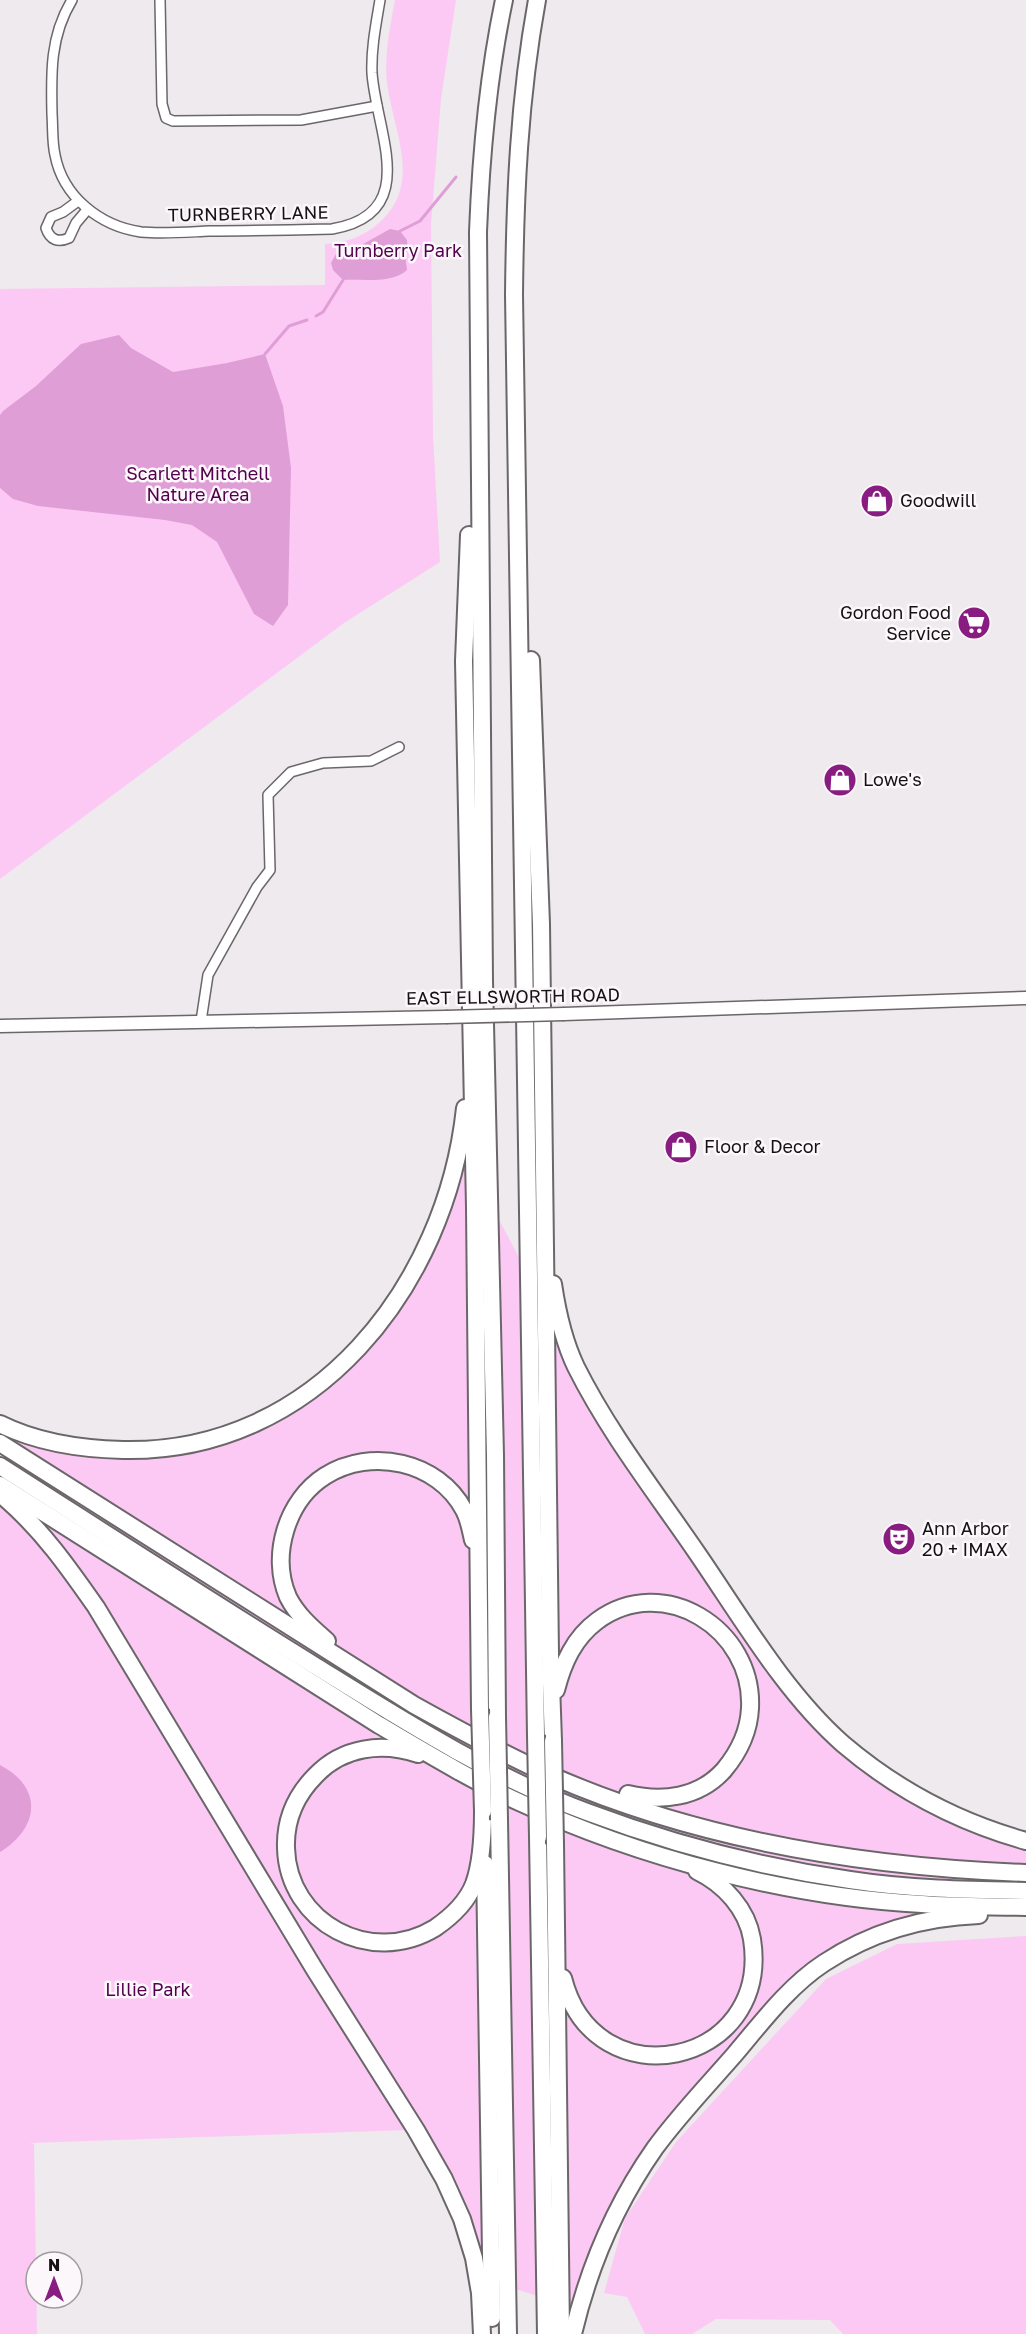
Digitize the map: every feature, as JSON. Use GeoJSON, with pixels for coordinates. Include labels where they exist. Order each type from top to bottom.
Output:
{"type":"FeatureCollection","features":[{"type":"Feature","properties":{"kind":"highway"},"geometry":{"type":"LineString","coordinates":[[504,0],[490,87],[480,176],[478,454],[484,981],[495,1455],[497,1717],[508,2334]]}},
{"type":"Feature","properties":{"kind":"highway"},"geometry":{"type":"LineString","coordinates":[[537,0],[518,138],[514,295],[546,2334]]}},
{"type":"Feature","properties":{"kind":"highway"},"geometry":{"type":"LineString","coordinates":[[478,454],[470,510],[464,662],[492,2334]]}},
{"type":"Feature","properties":{"kind":"highway"},"geometry":{"type":"LineString","coordinates":[[517,514],[528,585],[541,924],[561,2334]]}},
{"type":"Feature","properties":{"kind":"highway"},"geometry":{"type":"LineString","coordinates":[[0,1424],[48,1442],[98,1449],[146,1450],[192,1444],[238,1430],[286,1407],[321,1383],[353,1356],[378,1327],[404,1289],[431,1235],[448,1189],[456,1156],[463,1122],[471,1053]]}},
{"type":"Feature","properties":{"kind":"highway"},"geometry":{"type":"LineString","coordinates":[[546,1232],[555,1296],[575,1365],[590,1392],[676,1522],[800,1698],[842,1743],[881,1774],[918,1798],[965,1821],[1026,1841]]}},
{"type":"Feature","properties":{"kind":"highway"},"geometry":{"type":"LineString","coordinates":[[0,1443],[414,1705],[552,1776],[668,1818],[784,1847],[906,1865],[1026,1873]]}},
{"type":"Feature","properties":{"kind":"highway"},"geometry":{"type":"LineString","coordinates":[[354,1668],[299,1615],[283,1582],[280,1559],[290,1515],[304,1495],[324,1477],[344,1467],[366,1461],[387,1460],[410,1465],[429,1474],[450,1490],[464,1510],[471,1530],[479,1574]]}},
{"type":"Feature","properties":{"kind":"highway"},"geometry":{"type":"LineString","coordinates":[[0,1466],[423,1733],[521,1784],[584,1811],[693,1847],[799,1871],[851,1880],[908,1886],[1026,1891]]}},
{"type":"Feature","properties":{"kind":"highway"},"geometry":{"type":"LineString","coordinates":[[0,1485],[444,1763],[519,1802],[582,1828],[671,1859],[777,1884],[860,1898],[921,1904],[1026,1907]]}},
{"type":"Feature","properties":{"kind":"highway"},"geometry":{"type":"LineString","coordinates":[[0,1493],[36,1526],[96,1606],[309,1960],[416,2130],[444,2179],[462,2219],[474,2258],[480,2293],[482,2334]]}},
{"type":"Feature","properties":{"kind":"highway"},"geometry":{"type":"LineString","coordinates":[[552,1712],[562,1668],[571,1649],[583,1633],[598,1620],[619,1609],[638,1605],[674,1606],[707,1620],[726,1636],[739,1654],[747,1673],[751,1695],[750,1715],[745,1735],[736,1756],[706,1785],[678,1796],[659,1799],[649,1799],[598,1786],[580,1787]]}},
{"type":"Feature","properties":{"kind":"highway"},"geometry":{"type":"LineString","coordinates":[[444,1763],[408,1751],[368,1748],[344,1755],[323,1768],[302,1792],[288,1821],[286,1859],[298,1892],[311,1910],[340,1933],[361,1941],[383,1943],[407,1940],[427,1933],[444,1922],[467,1896],[477,1873],[483,1830]]}},
{"type":"Feature","properties":{"kind":"highway"},"geometry":{"type":"LineString","coordinates":[[556,1933],[563,1980],[570,2003],[592,2032],[623,2050],[646,2056],[668,2056],[708,2042],[726,2029],[740,2012],[749,1990],[754,1962],[751,1933],[732,1896],[707,1876],[671,1859]]}},
{"type":"Feature","properties":{"kind":"highway"},"geometry":{"type":"LineString","coordinates":[[573,2334],[593,2261],[632,2183],[657,2146],[683,2114],[772,2010],[799,1983],[823,1964],[850,1948],[895,1928],[935,1919],[1026,1914]]}},
{"type":"Feature","properties":{"kind":"main road","name":"EAST ELLSWORTH ROAD"},"geometry":{"type":"LineString","coordinates":[[0,1026],[564,1014],[1026,998]]}},
{"type":"Feature","properties":{"kind":"street","name":"TURNBERRY LANE"},"geometry":{"type":"LineString","coordinates":[[72,0],[59,27],[52,52],[55,157],[61,175],[78,201],[87,210],[106,221],[126,229],[142,232],[332,229],[349,226],[367,217],[379,204],[387,186],[389,170],[372,74],[372,56],[380,0]]}},
{"type":"Feature","properties":{"kind":"street"},"geometry":{"type":"LineString","coordinates":[[160,0],[162,104],[166,117],[173,121],[301,120],[377,106]]}},
{"type":"Feature","properties":{"kind":"street"},"geometry":{"type":"LineString","coordinates":[[78,201],[63,212],[51,217],[46,228],[49,237],[56,241],[69,238],[76,223],[87,210]]}},
{"type":"Feature","properties":{"kind":"street"},"geometry":{"type":"LineString","coordinates":[[201,1021],[208,975],[257,887],[270,870],[268,795],[291,772],[323,763],[370,761],[399,747]]}},
{"type":"Feature","properties":{"kind":"green space","name":"Scarlett Mitchell Nature Area"},"geometry":{"type":"Polygon","coordinates":[[[395,0],[456,0],[441,99],[431,224],[433,436],[440,562],[344,623],[0,879],[0,289],[325,285],[325,244],[355,238],[374,227],[393,207],[400,191],[403,174],[402,156],[386,73],[388,41],[395,0]]]}},
{"type":"Feature","properties":{"kind":"green space"},"geometry":{"type":"Polygon","coordinates":[[[464,1155],[554,1322],[583,1398],[767,1668],[852,1761],[955,1826],[1026,1847],[1026,1874],[809,1965],[657,2136],[607,2211],[572,2306],[484,2280],[429,2140],[99,1596],[38,1520],[0,1438],[0,1433],[58,1452],[142,1460],[229,1443],[318,1397],[384,1330],[431,1252],[464,1155]]]}},
{"type":"Feature","properties":{"kind":"green space","name":"Lillie Park"},"geometry":{"type":"Polygon","coordinates":[[[0,1497],[56,1558],[409,2130],[30,2143],[34,2144],[36,2250],[24,2250],[24,2310],[37,2310],[37,2334],[0,2334],[0,1497]]]}},
{"type":"Feature","properties":{"kind":"green space"},"geometry":{"type":"Polygon","coordinates":[[[1026,1936],[1026,2334],[843,2334],[830,2320],[716,2319],[692,2334],[645,2334],[627,2297],[604,2293],[625,2218],[676,2142],[826,1979],[897,1944],[1026,1936]]]}},
{"type":"Feature","properties":{"kind":"shaded area"},"geometry":{"type":"Polygon","coordinates":[[[390,229],[400,231],[407,240],[408,250],[405,254],[407,270],[385,279],[343,280],[333,270],[331,263],[336,254],[356,248],[390,229]]]}},
{"type":"Feature","properties":{"kind":"shaded area"},"geometry":{"type":"Polygon","coordinates":[[[119,335],[131,348],[173,372],[265,354],[283,406],[291,468],[288,605],[273,626],[254,614],[217,542],[192,525],[38,506],[13,499],[0,488],[0,415],[3,411],[36,386],[81,344],[119,335]]]}},
{"type":"Feature","properties":{"kind":"shaded area"},"geometry":{"type":"Polygon","coordinates":[[[0,1765],[14,1774],[24,1785],[30,1796],[31,1808],[29,1820],[23,1832],[0,1852],[0,1765]]]}},
{"type":"Feature","properties":{"kind":"waterway"},"geometry":{"type":"LineString","coordinates":[[400,231],[420,221],[456,177]]}},
{"type":"Feature","properties":{"kind":"waterway"},"geometry":{"type":"LineString","coordinates":[[316,316],[323,312],[343,280]]}},
{"type":"Feature","properties":{"kind":"waterway"},"geometry":{"type":"LineString","coordinates":[[265,354],[289,326],[307,320]]}},
{"type":"Feature","properties":{"kind":"place","name":"Goodwill"},"geometry":{"type":"Point","coordinates":[877,501]}},
{"type":"Feature","properties":{"kind":"place","name":"Gordon Food Service"},"geometry":{"type":"Point","coordinates":[974,623]}},
{"type":"Feature","properties":{"kind":"place","name":"Lowe's"},"geometry":{"type":"Point","coordinates":[840,780]}},
{"type":"Feature","properties":{"kind":"place","name":"Floor & Decor"},"geometry":{"type":"Point","coordinates":[681,1147]}},
{"type":"Feature","properties":{"kind":"place","name":"Ann Arbor 20 + IMAX"},"geometry":{"type":"Point","coordinates":[899,1539]}},
{"type":"Feature","properties":{"kind":"park label","name":"Turnberry Park"},"geometry":{"type":"Point","coordinates":[398,251]}}]}
